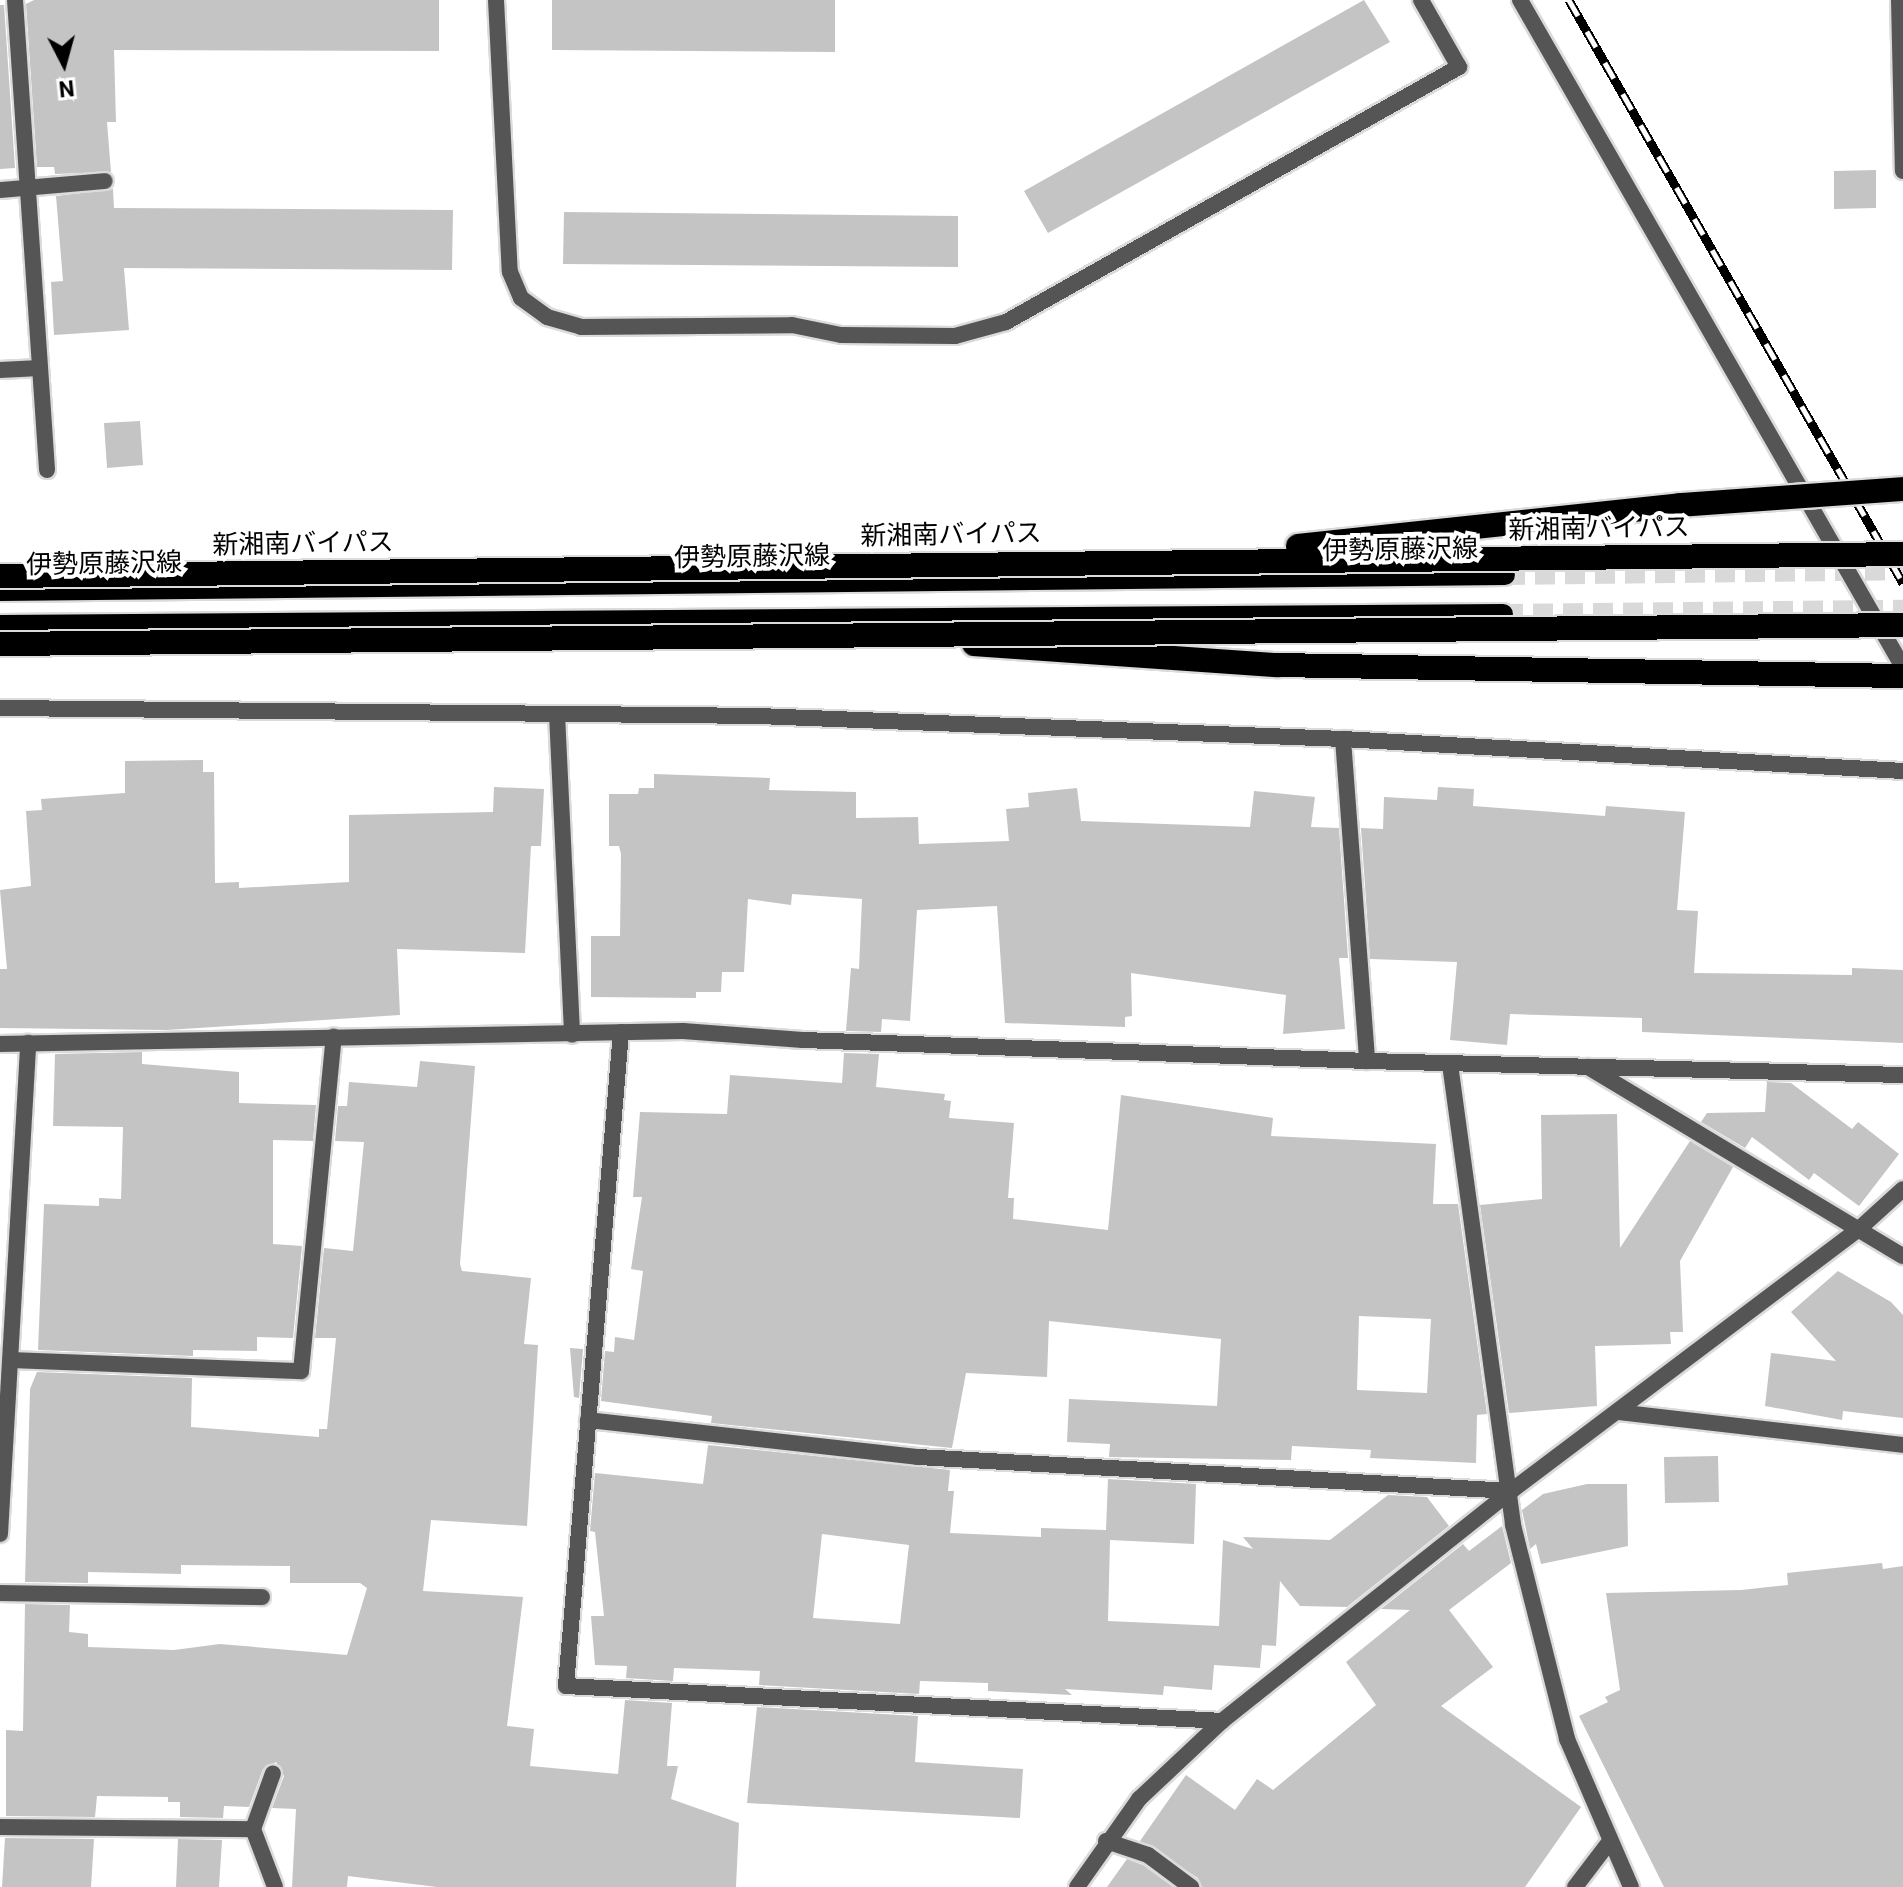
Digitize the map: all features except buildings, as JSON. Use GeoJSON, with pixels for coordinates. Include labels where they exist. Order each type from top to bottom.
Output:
{"type":"FeatureCollection","features":[{"type":"Feature","properties":{"kind":"highway"},"geometry":{"type":"LineString","coordinates":[[1152,561],[1680,505],[1903,489]]}},
{"type":"Feature","properties":{"kind":"highway","name":"新湘南バイパス"},"geometry":{"type":"LineString","coordinates":[[0,576],[1903,554]]}},
{"type":"Feature","properties":{"kind":"highway"},"geometry":{"type":"LineString","coordinates":[[0,644],[1903,625]]}},
{"type":"Feature","properties":{"kind":"highway"},"geometry":{"type":"LineString","coordinates":[[859,636],[1276,665],[1903,676]]}},
{"type":"Feature","properties":{"kind":"main road","name":"伊勢原藤沢線"},"geometry":{"type":"LineString","coordinates":[[0,591],[1505,575]]}},
{"type":"Feature","properties":{"kind":"main road"},"geometry":{"type":"LineString","coordinates":[[0,625],[1503,614]]}},
{"type":"Feature","properties":{"kind":"street"},"geometry":{"type":"LineString","coordinates":[[15,0],[47,470]]}},
{"type":"Feature","properties":{"kind":"street"},"geometry":{"type":"LineString","coordinates":[[496,0],[510,272],[521,298],[547,317],[581,327],[792,325],[841,335],[941,336],[1006,322],[1459,67],[1421,0]]}},
{"type":"Feature","properties":{"kind":"street"},"geometry":{"type":"LineString","coordinates":[[1520,0],[1903,667]]}},
{"type":"Feature","properties":{"kind":"street"},"geometry":{"type":"LineString","coordinates":[[1899,0],[1903,171]]}},
{"type":"Feature","properties":{"kind":"street"},"geometry":{"type":"LineString","coordinates":[[0,190],[105,181]]}},
{"type":"Feature","properties":{"kind":"street"},"geometry":{"type":"LineString","coordinates":[[0,370],[40,368]]}},
{"type":"Feature","properties":{"kind":"street"},"geometry":{"type":"LineString","coordinates":[[0,708],[557,714],[1343,739],[1903,771]]}},
{"type":"Feature","properties":{"kind":"street"},"geometry":{"type":"LineString","coordinates":[[557,714],[572,1035]]}},
{"type":"Feature","properties":{"kind":"street"},"geometry":{"type":"LineString","coordinates":[[1343,739],[1367,1061]]}},
{"type":"Feature","properties":{"kind":"street"},"geometry":{"type":"LineString","coordinates":[[0,1044],[683,1031],[803,1040],[1450,1064],[1903,1075]]}},
{"type":"Feature","properties":{"kind":"street"},"geometry":{"type":"LineString","coordinates":[[621,1032],[566,1686],[1222,1721]]}},
{"type":"Feature","properties":{"kind":"street"},"geometry":{"type":"LineString","coordinates":[[12,1360],[301,1371],[334,1037]]}},
{"type":"Feature","properties":{"kind":"street"},"geometry":{"type":"LineString","coordinates":[[0,1534],[28,1043]]}},
{"type":"Feature","properties":{"kind":"street"},"geometry":{"type":"LineString","coordinates":[[1450,1064],[1511,1491],[1513,1525],[1567,1739],[1631,1887]]}},
{"type":"Feature","properties":{"kind":"street"},"geometry":{"type":"LineString","coordinates":[[1586,1066],[1903,1256]]}},
{"type":"Feature","properties":{"kind":"street"},"geometry":{"type":"LineString","coordinates":[[1077,1887],[1106,1841],[1139,1799],[1222,1721],[1511,1491],[1859,1229],[1903,1189]]}},
{"type":"Feature","properties":{"kind":"street"},"geometry":{"type":"LineString","coordinates":[[1618,1412],[1903,1445]]}},
{"type":"Feature","properties":{"kind":"street"},"geometry":{"type":"LineString","coordinates":[[588,1420],[918,1457],[1511,1491]]}},
{"type":"Feature","properties":{"kind":"street"},"geometry":{"type":"LineString","coordinates":[[0,1593],[262,1597]]}},
{"type":"Feature","properties":{"kind":"street"},"geometry":{"type":"LineString","coordinates":[[273,1773],[253,1829],[275,1887]]}},
{"type":"Feature","properties":{"kind":"street"},"geometry":{"type":"LineString","coordinates":[[0,1827],[253,1829]]}},
{"type":"Feature","properties":{"kind":"street"},"geometry":{"type":"LineString","coordinates":[[1106,1841],[1148,1855],[1191,1887]]}},
{"type":"Feature","properties":{"kind":"street"},"geometry":{"type":"LineString","coordinates":[[1575,1887],[1610,1841]]}},
{"type":"Feature","properties":{"kind":"tunnel"},"geometry":{"type":"LineString","coordinates":[[1505,575],[1903,570]]}},
{"type":"Feature","properties":{"kind":"tunnel"},"geometry":{"type":"LineString","coordinates":[[1503,614],[1903,610]]}},
{"type":"Feature","properties":{"kind":"railway"},"geometry":{"type":"LineString","coordinates":[[1569,0],[1903,583]]}}]}
